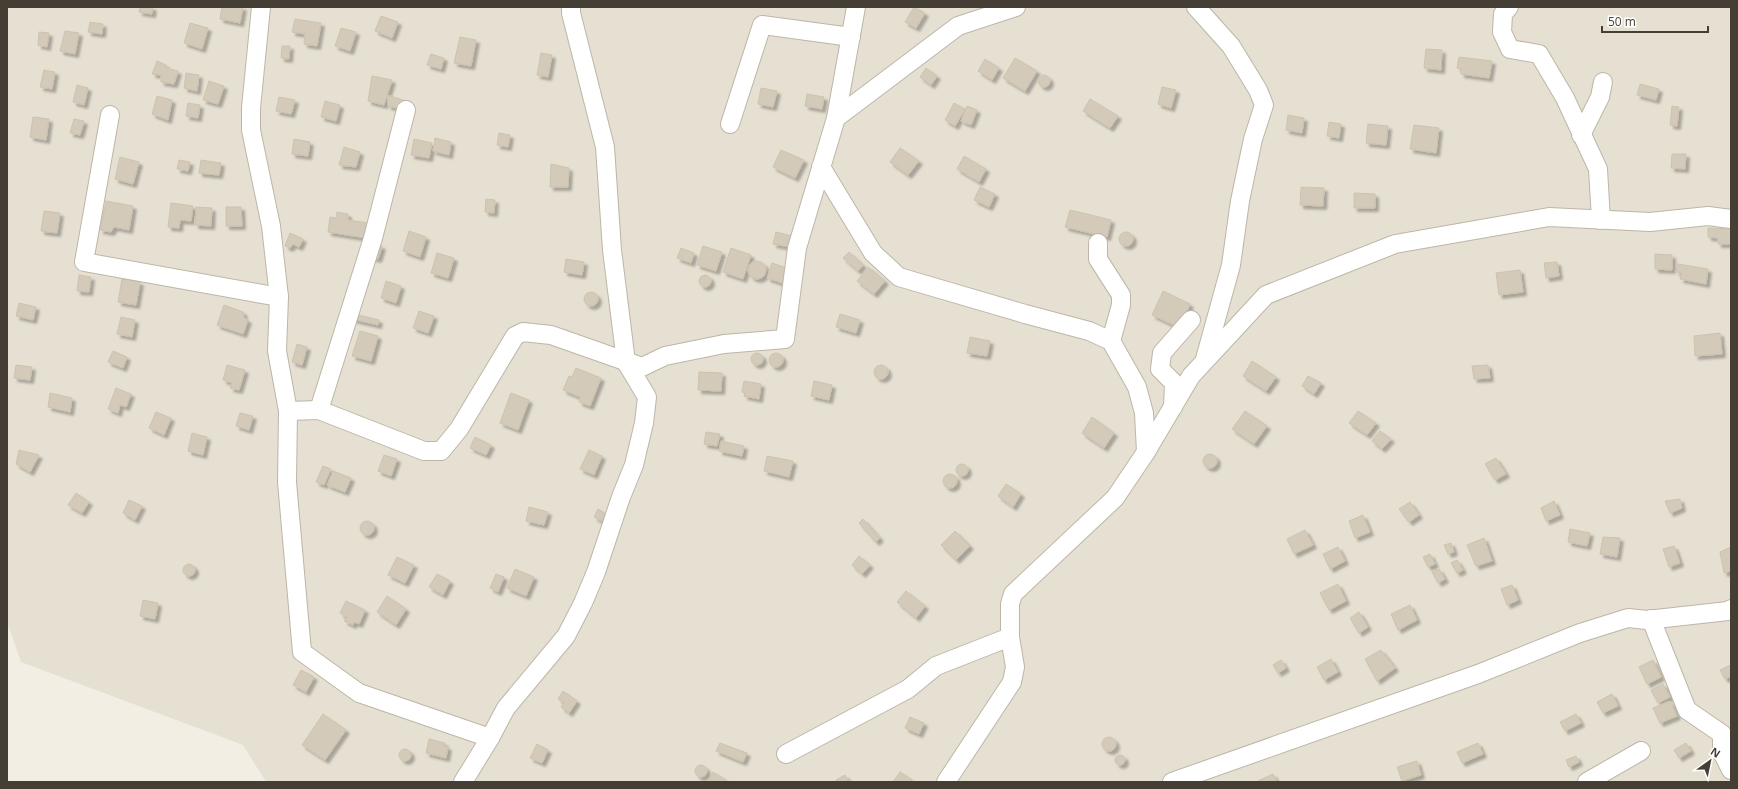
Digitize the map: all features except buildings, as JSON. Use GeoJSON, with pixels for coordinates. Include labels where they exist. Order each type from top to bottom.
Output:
{"type":"FeatureCollection","features":[{"type":"Feature","properties":{"kind":"street"},"geometry":{"type":"LineString","coordinates":[[261,7],[251,108],[251,130],[271,226],[279,297],[277,351],[288,411],[287,482],[302,652],[359,694],[490,738]]}},
{"type":"Feature","properties":{"kind":"street"},"geometry":{"type":"LineString","coordinates":[[463,782],[490,738],[506,708],[566,636],[583,603],[596,572],[621,497],[634,465],[644,422],[647,397],[626,362],[612,250],[605,147],[571,13],[571,7]]}},
{"type":"Feature","properties":{"kind":"street"},"geometry":{"type":"LineString","coordinates":[[288,411],[319,410],[424,451],[441,451],[460,429],[515,336],[523,332],[551,335],[626,362],[642,366],[664,356],[724,344],[785,339],[797,248],[836,118],[856,7]]}},
{"type":"Feature","properties":{"kind":"street"},"geometry":{"type":"LineString","coordinates":[[836,118],[958,26],[1016,7]]}},
{"type":"Feature","properties":{"kind":"street"},"geometry":{"type":"LineString","coordinates":[[1196,7],[1231,46],[1258,90],[1264,105],[1252,147],[1240,201],[1230,265],[1204,361]]}},
{"type":"Feature","properties":{"kind":"street"},"geometry":{"type":"LineString","coordinates":[[1509,7],[1503,14],[1502,32],[1510,49],[1539,54],[1565,98],[1598,169],[1601,220]]}},
{"type":"Feature","properties":{"kind":"street"},"geometry":{"type":"LineString","coordinates":[[730,124],[762,25],[851,37]]}},
{"type":"Feature","properties":{"kind":"street"},"geometry":{"type":"LineString","coordinates":[[1581,135],[1600,97],[1603,82]]}},
{"type":"Feature","properties":{"kind":"street"},"geometry":{"type":"LineString","coordinates":[[319,410],[372,238],[406,110]]}},
{"type":"Feature","properties":{"kind":"street"},"geometry":{"type":"LineString","coordinates":[[110,115],[84,262],[279,297]]}},
{"type":"Feature","properties":{"kind":"street"},"geometry":{"type":"LineString","coordinates":[[822,167],[874,253],[899,278],[1089,331],[1111,341],[1137,386],[1144,412],[1146,452]]}},
{"type":"Feature","properties":{"kind":"street"},"geometry":{"type":"LineString","coordinates":[[946,782],[1012,682],[1014,666],[1010,637],[1010,604],[1013,594],[1115,498],[1146,452],[1192,376],[1204,361],[1266,295],[1395,244],[1549,217],[1650,222],[1708,216],[1731,219]]}},
{"type":"Feature","properties":{"kind":"street"},"geometry":{"type":"LineString","coordinates":[[1098,243],[1098,259],[1121,295],[1121,305],[1111,341]]}},
{"type":"Feature","properties":{"kind":"street"},"geometry":{"type":"LineString","coordinates":[[1173,407],[1174,383],[1160,369],[1162,353],[1191,320]]}},
{"type":"Feature","properties":{"kind":"street"},"geometry":{"type":"LineString","coordinates":[[1172,782],[1478,674],[1580,633],[1628,618],[1651,619],[1728,611],[1731,609]]}},
{"type":"Feature","properties":{"kind":"street"},"geometry":{"type":"LineString","coordinates":[[1651,619],[1687,710],[1722,734],[1722,752],[1731,770]]}},
{"type":"Feature","properties":{"kind":"street"},"geometry":{"type":"LineString","coordinates":[[786,754],[908,689],[936,666],[1010,637]]}},
{"type":"Feature","properties":{"kind":"street"},"geometry":{"type":"LineString","coordinates":[[1587,782],[1641,751]]}},
{"type":"Feature","properties":{"kind":"shaded area"},"geometry":{"type":"Polygon","coordinates":[[[7,7],[1731,7],[1731,782],[266,782],[243,745],[21,662],[7,622],[7,7]]]}}]}
